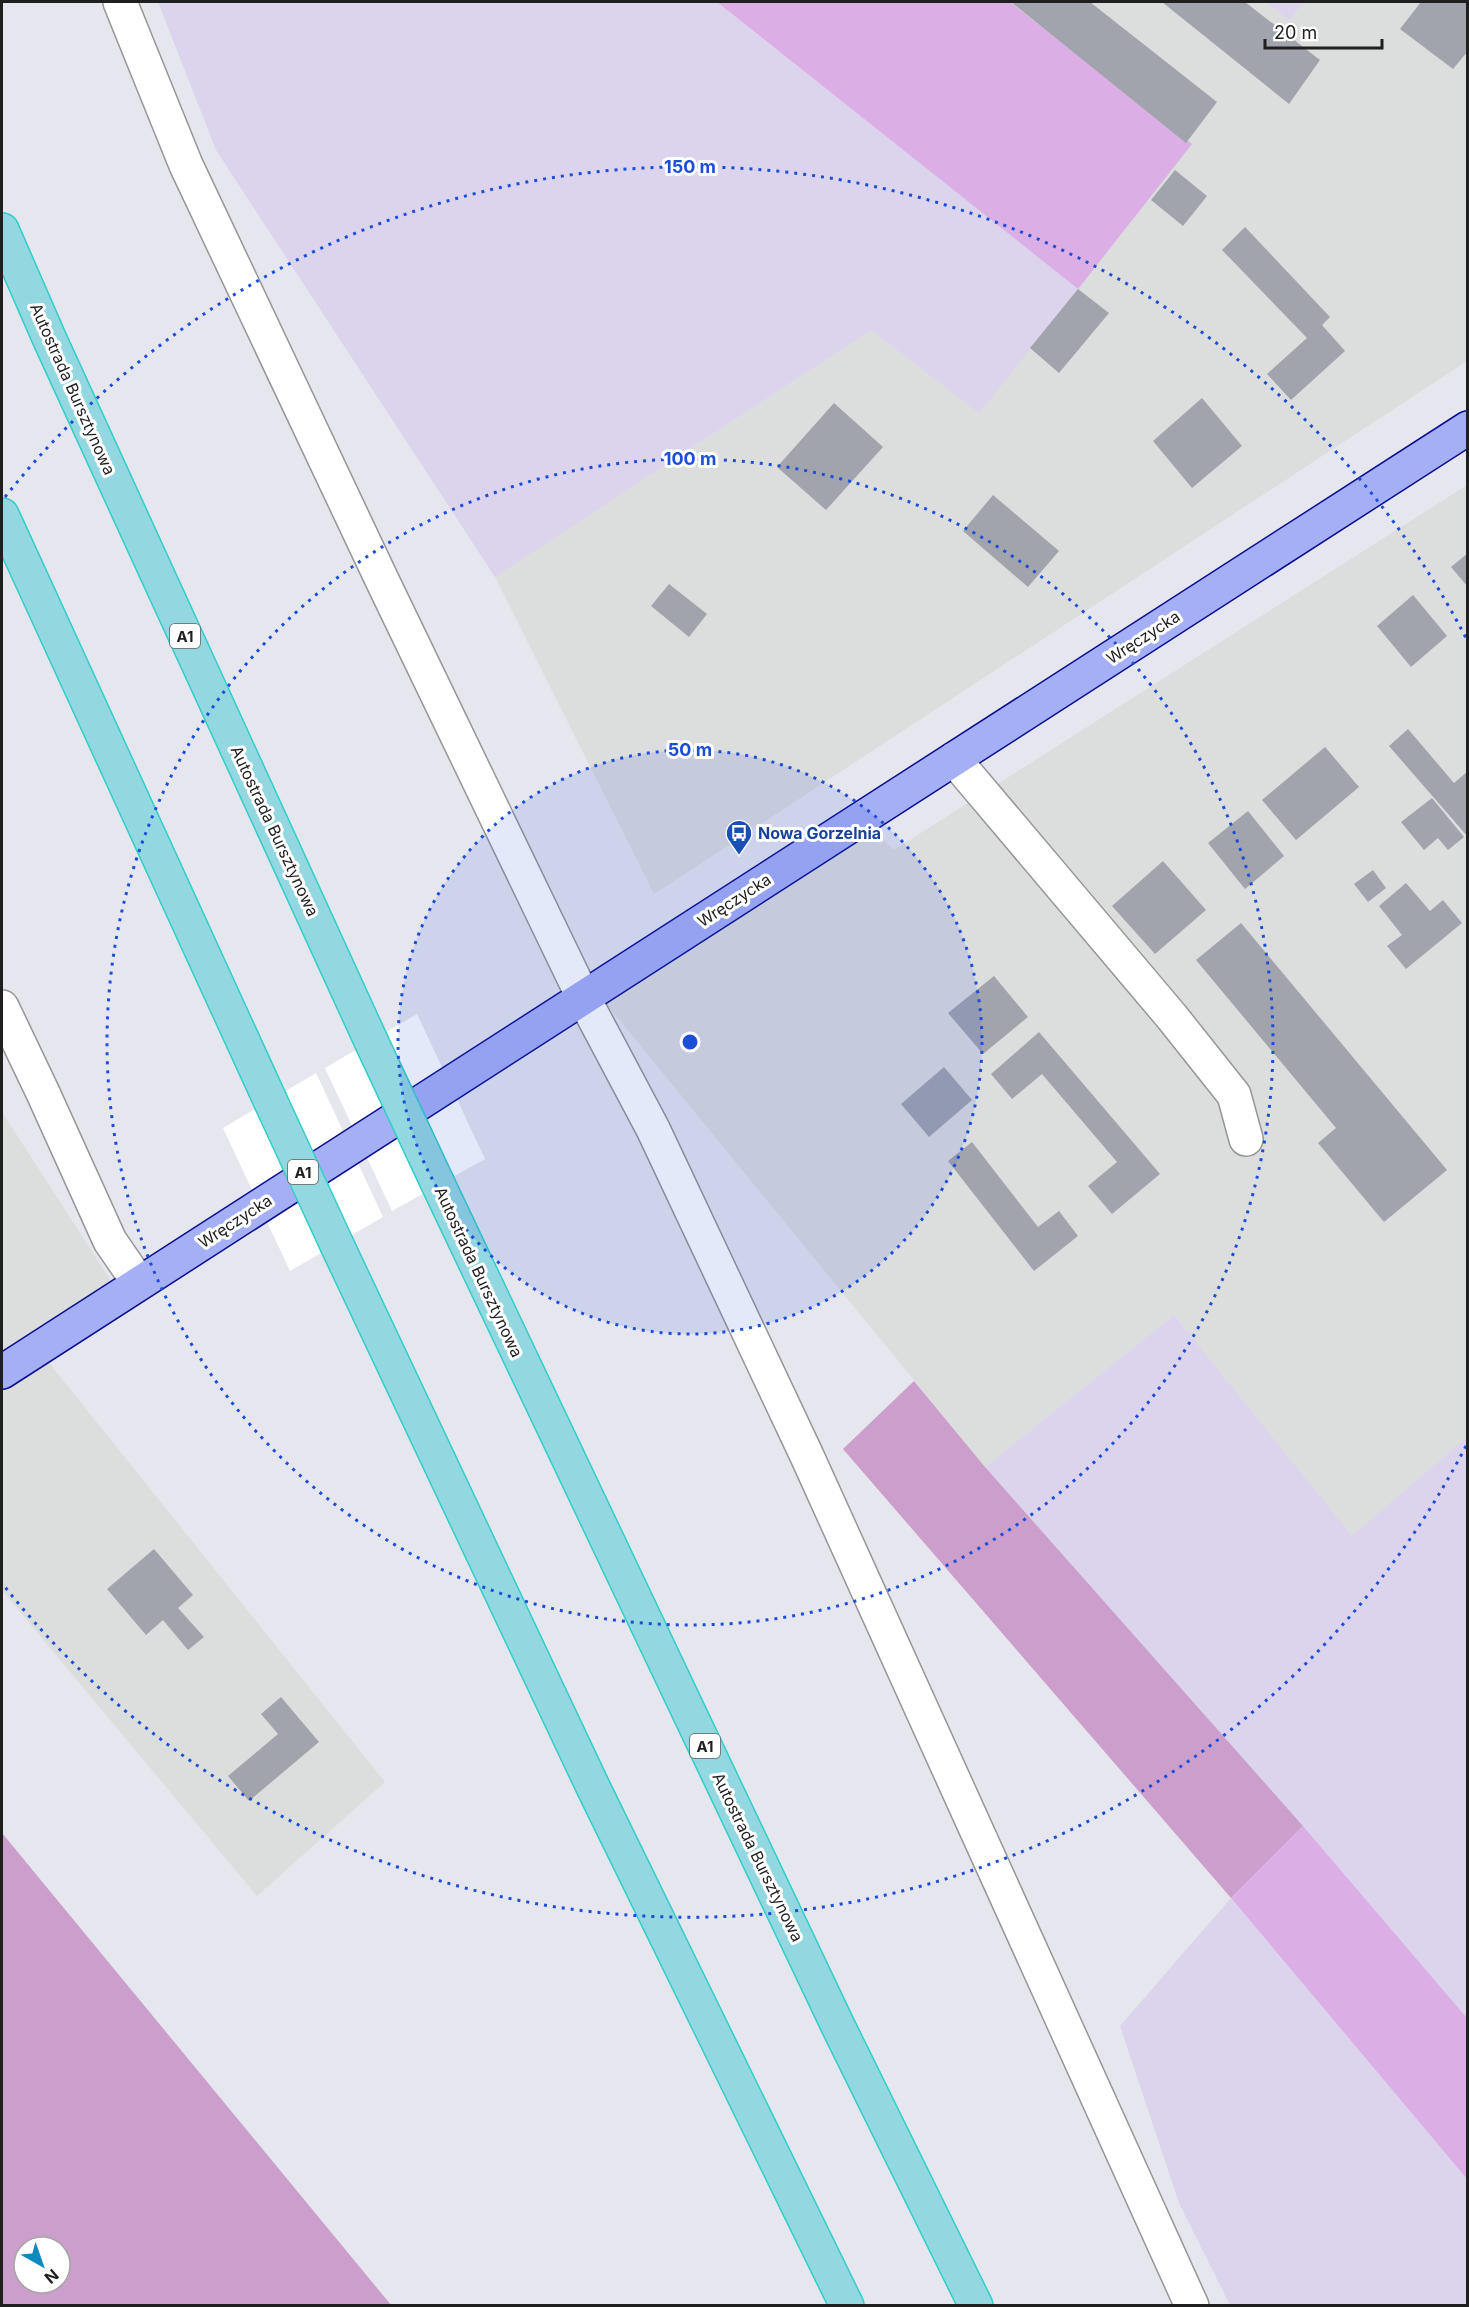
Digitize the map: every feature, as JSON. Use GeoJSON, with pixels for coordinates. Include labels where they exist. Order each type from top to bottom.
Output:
{"type":"FeatureCollection","features":[{"type":"Feature","properties":{"kind":"highway","name":"Autostrada Bursztynowa"},"geometry":{"type":"LineString","coordinates":[[2,230],[50,340],[438,1184],[828,2004],[976,2306]]}},
{"type":"Feature","properties":{"kind":"highway","name":"A1"},"geometry":{"type":"LineString","coordinates":[[2,515],[337,1245],[593,1787],[847,2306]]}},
{"type":"Feature","properties":{"kind":"main road","name":"Wręczycka"},"geometry":{"type":"LineString","coordinates":[[2,1372],[1467,428]]}},
{"type":"Feature","properties":{"kind":"lane"},"geometry":{"type":"LineString","coordinates":[[120,2],[191,175],[382,580],[583,997],[653,1129],[807,1456],[1192,2306]]}},
{"type":"Feature","properties":{"kind":"lane"},"geometry":{"type":"LineString","coordinates":[[954,759],[1164,1008],[1234,1095],[1246,1139]]}},
{"type":"Feature","properties":{"kind":"lane"},"geometry":{"type":"LineString","coordinates":[[2,1007],[110,1241],[140,1283]]}},
{"type":"Feature","properties":{"kind":"shaded area"},"geometry":{"type":"Polygon","coordinates":[[[158,2],[717,2],[1078,289],[979,413],[871,330],[495,577],[216,150],[158,2]]]}},
{"type":"Feature","properties":{"kind":"shaded area"},"geometry":{"type":"Polygon","coordinates":[[[717,2],[1010,2],[1192,144],[1078,289],[717,2]]]}},
{"type":"Feature","properties":{"kind":"shaded area"},"geometry":{"type":"Polygon","coordinates":[[[1006,2],[1267,2],[1289,20],[1304,2],[1467,2],[1467,361],[654,894],[495,577],[871,330],[979,412],[1078,289],[1006,2]]]}},
{"type":"Feature","properties":{"kind":"shaded area"},"geometry":{"type":"Polygon","coordinates":[[[1267,2],[1304,2],[1289,20],[1267,2]]]}},
{"type":"Feature","properties":{"kind":"shaded area"},"geometry":{"type":"Polygon","coordinates":[[[1467,485],[1467,1437],[1352,1537],[1174,1315],[985,1467],[595,990],[862,818],[894,850],[1467,485]]]}},
{"type":"Feature","properties":{"kind":"shaded area"},"geometry":{"type":"Polygon","coordinates":[[[2,1112],[120,1295],[38,1349],[385,1782],[257,1896],[2,1590],[2,1112]]]}},
{"type":"Feature","properties":{"kind":"shaded area"},"geometry":{"type":"Polygon","coordinates":[[[1174,1315],[1352,1536],[1467,1437],[1467,2018],[1303,1826],[985,1467],[1174,1315]]]}},
{"type":"Feature","properties":{"kind":"shaded area"},"geometry":{"type":"Polygon","coordinates":[[[914,1381],[985,1467],[1303,1826],[1231,1898],[843,1449],[914,1381]]]}},
{"type":"Feature","properties":{"kind":"shaded area"},"geometry":{"type":"Polygon","coordinates":[[[1303,1826],[1467,2018],[1467,2179],[1231,1898],[1303,1826]]]}},
{"type":"Feature","properties":{"kind":"shaded area"},"geometry":{"type":"Polygon","coordinates":[[[2,1833],[391,2305],[2,2305],[2,1833]]]}},
{"type":"Feature","properties":{"kind":"shaded area"},"geometry":{"type":"Polygon","coordinates":[[[1231,1898],[1467,2179],[1467,2305],[1230,2305],[1179,2203],[1120,2026],[1231,1898]]]}},
{"type":"Feature","properties":{"kind":"pier"},"geometry":{"type":"Polygon","coordinates":[[[417,1014],[485,1159],[392,1211],[325,1068],[417,1014]]]}},
{"type":"Feature","properties":{"kind":"pier"},"geometry":{"type":"Polygon","coordinates":[[[316,1073],[383,1217],[290,1271],[223,1128],[316,1073]]]}},
{"type":"Feature","properties":{"kind":"building"},"geometry":{"type":"Polygon","coordinates":[[[1011,2],[1090,2],[1217,102],[1186,143],[1011,2]]]}},
{"type":"Feature","properties":{"kind":"building"},"geometry":{"type":"Polygon","coordinates":[[[1162,2],[1245,2],[1320,60],[1289,104],[1162,2]]]}},
{"type":"Feature","properties":{"kind":"building"},"geometry":{"type":"Polygon","coordinates":[[[1421,2],[1468,2],[1468,51],[1453,69],[1400,29],[1421,2]]]}},
{"type":"Feature","properties":{"kind":"building"},"geometry":{"type":"Polygon","coordinates":[[[1175,170],[1207,196],[1183,226],[1151,200],[1175,170]]]}},
{"type":"Feature","properties":{"kind":"building"},"geometry":{"type":"Polygon","coordinates":[[[1245,227],[1330,317],[1322,325],[1345,351],[1291,400],[1267,374],[1307,338],[1222,250],[1245,227]]]}},
{"type":"Feature","properties":{"kind":"building"},"geometry":{"type":"Polygon","coordinates":[[[1078,289],[1109,313],[1059,373],[1030,348],[1078,289]]]}},
{"type":"Feature","properties":{"kind":"building"},"geometry":{"type":"Polygon","coordinates":[[[1202,398],[1242,446],[1192,488],[1153,441],[1202,398]]]}},
{"type":"Feature","properties":{"kind":"building"},"geometry":{"type":"Polygon","coordinates":[[[834,403],[883,447],[826,510],[777,467],[834,403]]]}},
{"type":"Feature","properties":{"kind":"building"},"geometry":{"type":"Polygon","coordinates":[[[993,495],[1059,551],[1028,587],[963,531],[993,495]]]}},
{"type":"Feature","properties":{"kind":"building"},"geometry":{"type":"Polygon","coordinates":[[[1468,553],[1468,587],[1451,567],[1468,553]]]}},
{"type":"Feature","properties":{"kind":"building"},"geometry":{"type":"Polygon","coordinates":[[[669,584],[707,614],[689,637],[651,606],[669,584]]]}},
{"type":"Feature","properties":{"kind":"building"},"geometry":{"type":"Polygon","coordinates":[[[1413,595],[1447,636],[1411,667],[1377,626],[1413,595]]]}},
{"type":"Feature","properties":{"kind":"building"},"geometry":{"type":"Polygon","coordinates":[[[1408,729],[1454,783],[1468,771],[1468,837],[1389,746],[1408,729]]]}},
{"type":"Feature","properties":{"kind":"building"},"geometry":{"type":"Polygon","coordinates":[[[1325,747],[1359,787],[1296,840],[1262,800],[1325,747]]]}},
{"type":"Feature","properties":{"kind":"building"},"geometry":{"type":"Polygon","coordinates":[[[1432,798],[1464,837],[1448,850],[1438,838],[1424,850],[1401,822],[1432,798]]]}},
{"type":"Feature","properties":{"kind":"building"},"geometry":{"type":"Polygon","coordinates":[[[1248,811],[1284,856],[1245,889],[1208,843],[1248,811]]]}},
{"type":"Feature","properties":{"kind":"building"},"geometry":{"type":"Polygon","coordinates":[[[1163,861],[1206,910],[1155,954],[1112,906],[1163,861]]]}},
{"type":"Feature","properties":{"kind":"building"},"geometry":{"type":"Polygon","coordinates":[[[1373,870],[1386,888],[1368,902],[1354,884],[1373,870]]]}},
{"type":"Feature","properties":{"kind":"building"},"geometry":{"type":"Polygon","coordinates":[[[1406,883],[1430,911],[1443,900],[1462,923],[1406,969],[1387,946],[1402,935],[1379,906],[1406,883]]]}},
{"type":"Feature","properties":{"kind":"building"},"geometry":{"type":"Polygon","coordinates":[[[1241,923],[1447,1170],[1384,1222],[1318,1143],[1336,1128],[1196,960],[1241,923]]]}},
{"type":"Feature","properties":{"kind":"building"},"geometry":{"type":"Polygon","coordinates":[[[994,976],[1028,1017],[983,1054],[948,1013],[994,976]]]}},
{"type":"Feature","properties":{"kind":"building"},"geometry":{"type":"Polygon","coordinates":[[[1039,1032],[1160,1174],[1112,1214],[1088,1186],[1117,1162],[1042,1074],[1012,1099],[991,1074],[1039,1032]]]}},
{"type":"Feature","properties":{"kind":"building"},"geometry":{"type":"Polygon","coordinates":[[[944,1067],[972,1100],[929,1137],[901,1104],[944,1067]]]}},
{"type":"Feature","properties":{"kind":"building"},"geometry":{"type":"Polygon","coordinates":[[[972,1142],[1038,1227],[1059,1211],[1078,1236],[1034,1271],[948,1161],[972,1142]]]}},
{"type":"Feature","properties":{"kind":"building"},"geometry":{"type":"Polygon","coordinates":[[[154,1549],[193,1595],[178,1608],[204,1637],[188,1650],[163,1620],[146,1635],[107,1589],[154,1549]]]}},
{"type":"Feature","properties":{"kind":"building"},"geometry":{"type":"Polygon","coordinates":[[[281,1697],[319,1742],[249,1801],[228,1776],[278,1734],[261,1714],[281,1697]]]}},
{"type":"Feature","properties":{"kind":"place","name":"Nowa Gorzelnia"},"geometry":{"type":"Point","coordinates":[739,856]}}]}
